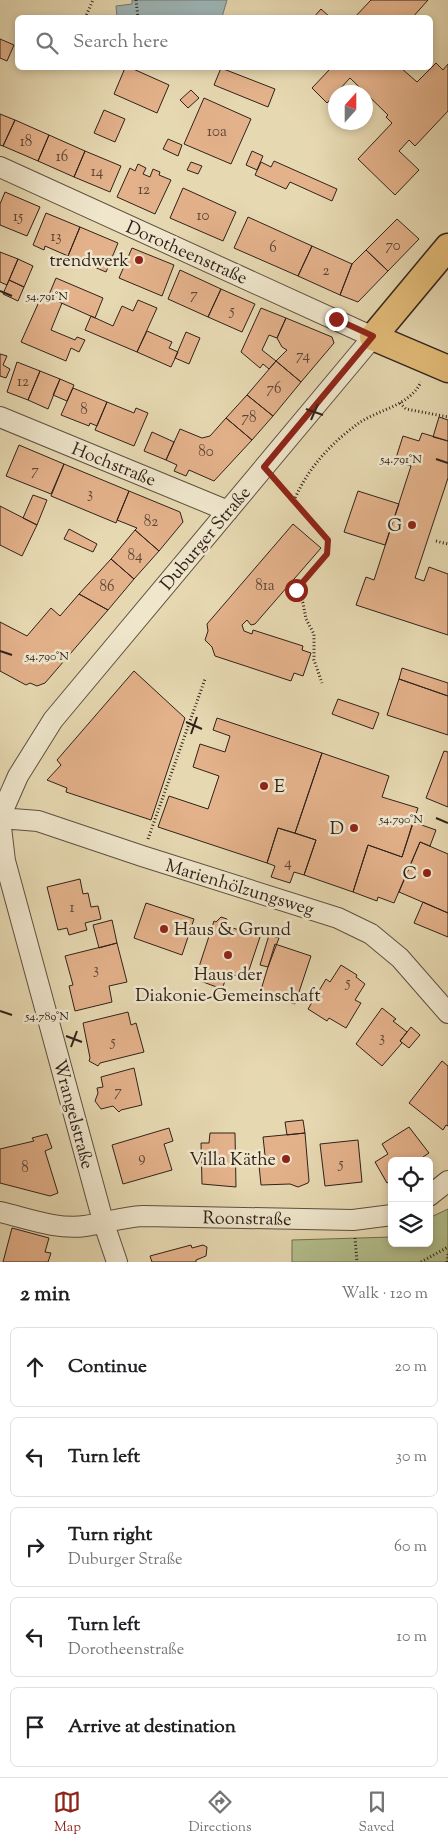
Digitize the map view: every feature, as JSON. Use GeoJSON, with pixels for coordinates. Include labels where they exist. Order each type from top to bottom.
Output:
{"type":"FeatureCollection","features":[{"type":"Feature","properties":{"kind":"main road","name":"Duburger Straße"},"geometry":{"type":"LineString","coordinates":[[373,336],[444,255]]}},
{"type":"Feature","properties":{"kind":"main road"},"geometry":{"type":"LineString","coordinates":[[373,336],[440,366]]}},
{"type":"Feature","properties":{"kind":"street","name":"Dorotheenstraße"},"geometry":{"type":"LineString","coordinates":[[0,168],[373,336]]}},
{"type":"Feature","properties":{"kind":"street","name":"Duburger Straße"},"geometry":{"type":"LineString","coordinates":[[0,818],[18,776],[53,720],[373,336]]}},
{"type":"Feature","properties":{"kind":"street","name":"Hochstraße"},"geometry":{"type":"LineString","coordinates":[[0,417],[228,511]]}},
{"type":"Feature","properties":{"kind":"street","name":"Marienhölzungsweg"},"geometry":{"type":"LineString","coordinates":[[0,818],[38,821],[138,855],[338,918],[371,934],[400,958],[448,1013]]}},
{"type":"Feature","properties":{"kind":"street","name":"Wrangelstraße"},"geometry":{"type":"LineString","coordinates":[[0,818],[5,861],[103,1221],[117,1262]]}},
{"type":"Feature","properties":{"kind":"street"},"geometry":{"type":"LineString","coordinates":[[433,1193],[448,1181]]}},
{"type":"Feature","properties":{"kind":"street","name":"Roonstraße"},"geometry":{"type":"LineString","coordinates":[[0,1212],[58,1226],[84,1226],[103,1221],[143,1216],[354,1220],[388,1216]]}},
{"type":"Feature","properties":{"kind":"path"},"geometry":{"type":"LineString","coordinates":[[86,15],[93,0]]}},
{"type":"Feature","properties":{"kind":"path"},"geometry":{"type":"LineString","coordinates":[[136,0],[138,15]]}},
{"type":"Feature","properties":{"kind":"path"},"geometry":{"type":"LineString","coordinates":[[294,501],[309,471],[355,425],[400,403],[416,392],[440,366]]}},
{"type":"Feature","properties":{"kind":"path"},"geometry":{"type":"LineString","coordinates":[[400,403],[406,409],[448,417]]}},
{"type":"Feature","properties":{"kind":"path"},"geometry":{"type":"LineString","coordinates":[[264,467],[328,540],[327,554],[296,590],[303,603],[306,619],[314,634],[314,660],[322,683]]}},
{"type":"Feature","properties":{"kind":"path"},"geometry":{"type":"LineString","coordinates":[[436,540],[448,544]]}},
{"type":"Feature","properties":{"kind":"path"},"geometry":{"type":"LineString","coordinates":[[138,855],[205,679]]}},
{"type":"Feature","properties":{"kind":"path"},"geometry":{"type":"LineString","coordinates":[[421,1262],[448,1247]]}},
{"type":"Feature","properties":{"kind":"path"},"geometry":{"type":"LineString","coordinates":[[446,1262],[448,1254]]}},
{"type":"Feature","properties":{"kind":"green space"},"geometry":{"type":"Polygon","coordinates":[[[448,1209],[448,1262],[292,1262],[292,1240],[388,1237],[388,1247],[433,1247],[433,1216],[448,1209]]]}},
{"type":"Feature","properties":{"kind":"water"},"geometry":{"type":"Polygon","coordinates":[[[132,0],[227,0],[223,15],[117,15],[116,6],[132,4],[132,0]]]}},
{"type":"Feature","properties":{"kind":"building"},"geometry":{"type":"Polygon","coordinates":[[[371,0],[428,0],[415,15],[357,15],[371,0]]]}},
{"type":"Feature","properties":{"kind":"building"},"geometry":{"type":"Polygon","coordinates":[[[321,9],[328,15],[316,15],[321,9]]]}},
{"type":"Feature","properties":{"kind":"building"},"geometry":{"type":"Polygon","coordinates":[[[0,39],[14,45],[7,61],[0,58],[0,39]]]}},
{"type":"Feature","properties":{"kind":"building"},"geometry":{"type":"Polygon","coordinates":[[[436,63],[443,70],[448,64],[448,111],[415,146],[409,140],[399,151],[419,170],[395,195],[358,159],[392,123],[386,117],[388,115],[373,100],[373,85],[357,85],[350,78],[344,85],[328,85],[327,103],[312,88],[329,70],[403,70],[417,82],[429,70],[433,70],[433,66],[436,63]]]}},
{"type":"Feature","properties":{"kind":"building"},"geometry":{"type":"Polygon","coordinates":[[[124,70],[135,70],[169,85],[157,113],[114,94],[124,70]]]}},
{"type":"Feature","properties":{"kind":"building"},"geometry":{"type":"Polygon","coordinates":[[[220,70],[226,70],[275,89],[268,107],[214,85],[220,70]]]}},
{"type":"Feature","properties":{"kind":"building"},"geometry":{"type":"Polygon","coordinates":[[[191,90],[199,98],[188,108],[180,100],[191,90]]]}},
{"type":"Feature","properties":{"kind":"building"},"geometry":{"type":"Polygon","coordinates":[[[204,98],[251,119],[231,164],[184,144],[204,98]]]}},
{"type":"Feature","properties":{"kind":"building"},"geometry":{"type":"Polygon","coordinates":[[[104,110],[125,119],[115,142],[94,133],[104,110]]]}},
{"type":"Feature","properties":{"kind":"building"},"geometry":{"type":"Polygon","coordinates":[[[0,114],[15,120],[3,146],[0,145],[0,114]]]}},
{"type":"Feature","properties":{"kind":"building"},"geometry":{"type":"Polygon","coordinates":[[[15,120],[49,135],[38,161],[3,146],[15,120]]]}},
{"type":"Feature","properties":{"kind":"building"},"geometry":{"type":"Polygon","coordinates":[[[49,135],[85,151],[74,177],[38,161],[49,135]]]}},
{"type":"Feature","properties":{"kind":"building"},"geometry":{"type":"Polygon","coordinates":[[[168,139],[182,145],[178,156],[163,149],[168,139]]]}},
{"type":"Feature","properties":{"kind":"building"},"geometry":{"type":"Polygon","coordinates":[[[85,151],[121,166],[110,192],[74,177],[85,151]]]}},
{"type":"Feature","properties":{"kind":"building"},"geometry":{"type":"Polygon","coordinates":[[[252,151],[263,156],[257,170],[246,165],[252,151]]]}},
{"type":"Feature","properties":{"kind":"building"},"geometry":{"type":"Polygon","coordinates":[[[274,161],[337,189],[332,201],[290,182],[286,189],[255,175],[261,162],[271,167],[274,161]]]}},
{"type":"Feature","properties":{"kind":"building"},"geometry":{"type":"Polygon","coordinates":[[[191,162],[202,166],[198,174],[187,170],[191,162]]]}},
{"type":"Feature","properties":{"kind":"building"},"geometry":{"type":"Polygon","coordinates":[[[138,164],[146,168],[143,174],[150,177],[153,169],[160,172],[159,175],[171,180],[155,214],[117,197],[130,168],[135,171],[138,164]]]}},
{"type":"Feature","properties":{"kind":"building"},"geometry":{"type":"Polygon","coordinates":[[[183,188],[236,212],[223,241],[170,218],[183,188]]]}},
{"type":"Feature","properties":{"kind":"building"},"geometry":{"type":"Polygon","coordinates":[[[5,192],[40,207],[27,236],[0,225],[0,204],[5,192]]]}},
{"type":"Feature","properties":{"kind":"building"},"geometry":{"type":"Polygon","coordinates":[[[46,213],[80,227],[68,256],[45,246],[44,250],[33,245],[46,213]]]}},
{"type":"Feature","properties":{"kind":"building"},"geometry":{"type":"Polygon","coordinates":[[[248,217],[312,246],[298,276],[234,248],[248,217]]]}},
{"type":"Feature","properties":{"kind":"building"},"geometry":{"type":"Polygon","coordinates":[[[397,219],[419,239],[388,271],[366,250],[397,219]]]}},
{"type":"Feature","properties":{"kind":"building"},"geometry":{"type":"Polygon","coordinates":[[[80,227],[118,243],[106,272],[68,256],[80,227]]]}},
{"type":"Feature","properties":{"kind":"building"},"geometry":{"type":"Polygon","coordinates":[[[312,246],[352,264],[340,295],[298,276],[312,246]]]}},
{"type":"Feature","properties":{"kind":"building"},"geometry":{"type":"Polygon","coordinates":[[[132,248],[174,265],[162,296],[119,278],[132,248]]]}},
{"type":"Feature","properties":{"kind":"building"},"geometry":{"type":"Polygon","coordinates":[[[366,250],[388,271],[358,302],[340,295],[352,264],[366,250]]]}},
{"type":"Feature","properties":{"kind":"building"},"geometry":{"type":"Polygon","coordinates":[[[0,252],[18,259],[7,285],[0,282],[0,252]]]}},
{"type":"Feature","properties":{"kind":"building"},"geometry":{"type":"Polygon","coordinates":[[[18,259],[33,266],[24,287],[9,280],[18,259]]]}},
{"type":"Feature","properties":{"kind":"building"},"geometry":{"type":"Polygon","coordinates":[[[180,270],[221,289],[208,317],[168,299],[180,270]]]}},
{"type":"Feature","properties":{"kind":"building"},"geometry":{"type":"Polygon","coordinates":[[[56,278],[103,298],[95,318],[48,297],[56,278]]]}},
{"type":"Feature","properties":{"kind":"building"},"geometry":{"type":"Polygon","coordinates":[[[9,280],[24,287],[18,301],[3,294],[9,280]]]}},
{"type":"Feature","properties":{"kind":"building"},"geometry":{"type":"Polygon","coordinates":[[[221,289],[255,304],[242,332],[208,317],[221,289]]]}},
{"type":"Feature","properties":{"kind":"building"},"geometry":{"type":"Polygon","coordinates":[[[42,295],[62,303],[51,330],[75,340],[77,337],[85,340],[79,352],[71,348],[66,361],[21,342],[42,295]]]}},
{"type":"Feature","properties":{"kind":"building"},"geometry":{"type":"Polygon","coordinates":[[[138,300],[157,308],[137,352],[85,330],[91,316],[113,326],[122,306],[133,311],[138,300]]]}},
{"type":"Feature","properties":{"kind":"building"},"geometry":{"type":"Polygon","coordinates":[[[261,308],[286,318],[277,338],[269,335],[262,350],[276,361],[269,369],[263,364],[260,368],[241,352],[261,308]]]}},
{"type":"Feature","properties":{"kind":"building"},"geometry":{"type":"Polygon","coordinates":[[[286,318],[332,337],[334,343],[301,382],[276,361],[287,350],[282,347],[277,338],[286,318]]]}},
{"type":"Feature","properties":{"kind":"building"},"geometry":{"type":"Polygon","coordinates":[[[147,331],[172,342],[169,348],[178,352],[171,367],[137,352],[147,331]]]}},
{"type":"Feature","properties":{"kind":"building"},"geometry":{"type":"Polygon","coordinates":[[[186,332],[200,338],[189,364],[175,358],[186,332]]]}},
{"type":"Feature","properties":{"kind":"building"},"geometry":{"type":"Polygon","coordinates":[[[0,354],[7,356],[3,365],[10,369],[6,378],[0,376],[0,354]]]}},
{"type":"Feature","properties":{"kind":"building"},"geometry":{"type":"Polygon","coordinates":[[[276,361],[301,382],[273,416],[247,395],[276,361]]]}},
{"type":"Feature","properties":{"kind":"building"},"geometry":{"type":"Polygon","coordinates":[[[17,362],[40,371],[28,400],[7,392],[17,362]]]}},
{"type":"Feature","properties":{"kind":"building"},"geometry":{"type":"Polygon","coordinates":[[[40,371],[60,379],[48,409],[28,400],[40,371]]]}},
{"type":"Feature","properties":{"kind":"building"},"geometry":{"type":"Polygon","coordinates":[[[60,379],[74,385],[67,401],[53,395],[60,379]]]}},
{"type":"Feature","properties":{"kind":"building"},"geometry":{"type":"Polygon","coordinates":[[[73,388],[107,402],[97,426],[90,423],[89,426],[61,415],[73,388]]]}},
{"type":"Feature","properties":{"kind":"building"},"geometry":{"type":"Polygon","coordinates":[[[247,395],[273,416],[252,440],[226,418],[247,395]]]}},
{"type":"Feature","properties":{"kind":"building"},"geometry":{"type":"Polygon","coordinates":[[[107,402],[134,413],[136,408],[148,413],[134,446],[95,430],[107,402]]]}},
{"type":"Feature","properties":{"kind":"building"},"geometry":{"type":"Polygon","coordinates":[[[439,417],[448,420],[448,441],[433,437],[439,417]]]}},
{"type":"Feature","properties":{"kind":"building"},"geometry":{"type":"Polygon","coordinates":[[[226,418],[252,440],[214,481],[189,470],[186,476],[174,471],[177,465],[166,460],[180,429],[202,438],[210,436],[226,418]]]}},
{"type":"Feature","properties":{"kind":"building"},"geometry":{"type":"Polygon","coordinates":[[[152,432],[174,442],[166,460],[144,451],[152,432]]]}},
{"type":"Feature","properties":{"kind":"building","name":"G"},"geometry":{"type":"Polygon","coordinates":[[[422,433],[448,441],[448,478],[415,578],[424,581],[429,567],[448,574],[448,635],[356,605],[366,577],[374,580],[411,466],[395,461],[403,436],[419,441],[422,433]]]}},
{"type":"Feature","properties":{"kind":"building"},"geometry":{"type":"Polygon","coordinates":[[[19,445],[64,464],[51,494],[6,476],[19,445]]]}},
{"type":"Feature","properties":{"kind":"building"},"geometry":{"type":"Polygon","coordinates":[[[64,464],[129,491],[116,523],[51,496],[64,464]]]}},
{"type":"Feature","properties":{"kind":"building"},"geometry":{"type":"Polygon","coordinates":[[[129,491],[180,512],[183,522],[159,551],[135,530],[137,528],[117,520],[129,491]]]}},
{"type":"Feature","properties":{"kind":"building"},"geometry":{"type":"Polygon","coordinates":[[[358,491],[399,504],[385,545],[344,532],[358,491]]]}},
{"type":"Feature","properties":{"kind":"building"},"geometry":{"type":"Polygon","coordinates":[[[33,495],[47,500],[37,525],[23,518],[33,495]]]}},
{"type":"Feature","properties":{"kind":"building"},"geometry":{"type":"Polygon","coordinates":[[[0,506],[37,525],[22,556],[0,545],[0,506]]]}},
{"type":"Feature","properties":{"kind":"building"},"geometry":{"type":"Polygon","coordinates":[[[293,524],[321,548],[255,624],[251,625],[247,620],[242,625],[244,631],[252,634],[253,630],[303,646],[302,650],[311,653],[303,676],[294,673],[291,681],[215,656],[212,647],[205,640],[208,631],[207,624],[293,524]]]}},
{"type":"Feature","properties":{"kind":"building"},"geometry":{"type":"Polygon","coordinates":[[[69,529],[97,544],[93,552],[64,539],[69,529]]]}},
{"type":"Feature","properties":{"kind":"building"},"geometry":{"type":"Polygon","coordinates":[[[135,530],[159,551],[134,579],[111,559],[135,530]]]}},
{"type":"Feature","properties":{"kind":"building"},"geometry":{"type":"Polygon","coordinates":[[[111,559],[134,579],[108,610],[79,594],[111,559]]]}},
{"type":"Feature","properties":{"kind":"building"},"geometry":{"type":"Polygon","coordinates":[[[79,594],[108,610],[45,683],[37,686],[30,683],[26,685],[0,671],[0,622],[27,636],[51,608],[60,616],[79,594]]]}},
{"type":"Feature","properties":{"kind":"building"},"geometry":{"type":"Polygon","coordinates":[[[402,668],[448,683],[448,696],[399,679],[402,668]]]}},
{"type":"Feature","properties":{"kind":"building"},"geometry":{"type":"Polygon","coordinates":[[[134,671],[185,718],[151,820],[66,792],[67,788],[47,780],[61,765],[57,760],[134,671]]]}},
{"type":"Feature","properties":{"kind":"building"},"geometry":{"type":"Polygon","coordinates":[[[399,679],[448,696],[448,735],[387,715],[399,679]]]}},
{"type":"Feature","properties":{"kind":"building"},"geometry":{"type":"Polygon","coordinates":[[[338,699],[379,713],[373,729],[332,714],[338,699]]]}},
{"type":"Feature","properties":{"kind":"building","name":"E"},"geometry":{"type":"Polygon","coordinates":[[[217,718],[322,753],[295,833],[278,828],[267,863],[158,827],[169,796],[208,809],[219,776],[193,767],[200,744],[225,752],[230,736],[213,730],[217,718]]]}},
{"type":"Feature","properties":{"kind":"building"},"geometry":{"type":"Polygon","coordinates":[[[444,751],[448,752],[448,807],[426,798],[444,751]]]}},
{"type":"Feature","properties":{"kind":"building","name":"D"},"geometry":{"type":"Polygon","coordinates":[[[322,753],[389,776],[382,797],[418,808],[402,857],[368,845],[353,892],[304,875],[316,840],[295,833],[322,753]]]}},
{"type":"Feature","properties":{"kind":"building"},"geometry":{"type":"Polygon","coordinates":[[[413,822],[436,830],[430,846],[420,842],[394,903],[378,897],[377,901],[353,892],[368,845],[402,857],[413,822]]]}},
{"type":"Feature","properties":{"kind":"building"},"geometry":{"type":"Polygon","coordinates":[[[278,828],[316,840],[304,875],[294,872],[290,883],[271,877],[275,866],[267,863],[278,828]]]}},
{"type":"Feature","properties":{"kind":"building","name":"C"},"geometry":{"type":"Polygon","coordinates":[[[420,842],[448,854],[448,913],[399,892],[420,842]]]}},
{"type":"Feature","properties":{"kind":"building"},"geometry":{"type":"Polygon","coordinates":[[[80,879],[83,894],[88,893],[91,907],[98,906],[101,919],[85,923],[87,930],[69,935],[67,928],[58,930],[47,887],[80,879]]]}},
{"type":"Feature","properties":{"kind":"building"},"geometry":{"type":"Polygon","coordinates":[[[423,902],[448,913],[448,937],[414,923],[423,902]]]}},
{"type":"Feature","properties":{"kind":"building"},"geometry":{"type":"Polygon","coordinates":[[[146,903],[194,919],[182,955],[134,938],[146,903]]]}},
{"type":"Feature","properties":{"kind":"building"},"geometry":{"type":"Polygon","coordinates":[[[221,917],[227,919],[227,926],[245,932],[248,927],[253,927],[257,931],[256,936],[260,937],[246,979],[228,973],[222,989],[195,979],[214,921],[216,922],[221,917]]]}},
{"type":"Feature","properties":{"kind":"building"},"geometry":{"type":"Polygon","coordinates":[[[112,920],[117,943],[99,948],[93,925],[112,920]]]}},
{"type":"Feature","properties":{"kind":"building"},"geometry":{"type":"Polygon","coordinates":[[[269,935],[279,938],[268,967],[260,965],[269,935]]]}},
{"type":"Feature","properties":{"kind":"building"},"geometry":{"type":"Polygon","coordinates":[[[117,943],[127,982],[109,986],[112,1002],[75,1011],[69,986],[73,985],[65,956],[117,943]]]}},
{"type":"Feature","properties":{"kind":"building"},"geometry":{"type":"Polygon","coordinates":[[[275,944],[311,956],[295,1004],[260,993],[275,944]]]}},
{"type":"Feature","properties":{"kind":"building"},"geometry":{"type":"Polygon","coordinates":[[[341,965],[357,975],[356,977],[365,984],[355,1000],[361,1003],[346,1028],[329,1018],[327,1021],[308,1009],[326,979],[330,982],[341,965]]]}},
{"type":"Feature","properties":{"kind":"building"},"geometry":{"type":"Polygon","coordinates":[[[382,1008],[396,1019],[393,1021],[407,1032],[400,1041],[402,1043],[382,1066],[356,1044],[382,1008]]]}},
{"type":"Feature","properties":{"kind":"building"},"geometry":{"type":"Polygon","coordinates":[[[128,1012],[131,1025],[136,1023],[144,1052],[100,1063],[98,1066],[89,1061],[83,1023],[128,1012]]]}},
{"type":"Feature","properties":{"kind":"building"},"geometry":{"type":"Polygon","coordinates":[[[411,1027],[420,1035],[409,1048],[400,1041],[411,1027]]]}},
{"type":"Feature","properties":{"kind":"building"},"geometry":{"type":"Polygon","coordinates":[[[442,1061],[448,1066],[448,1126],[446,1125],[443,1130],[409,1103],[442,1061]]]}},
{"type":"Feature","properties":{"kind":"building"},"geometry":{"type":"Polygon","coordinates":[[[134,1068],[142,1105],[119,1112],[113,1106],[101,1109],[95,1101],[98,1093],[97,1088],[103,1087],[101,1077],[134,1068]]]}},
{"type":"Feature","properties":{"kind":"building"},"geometry":{"type":"Polygon","coordinates":[[[303,1120],[305,1133],[287,1135],[285,1122],[303,1120]]]}},
{"type":"Feature","properties":{"kind":"building"},"geometry":{"type":"Polygon","coordinates":[[[409,1127],[429,1153],[423,1157],[388,1157],[387,1183],[375,1162],[388,1154],[382,1144],[409,1127]]]}},
{"type":"Feature","properties":{"kind":"building"},"geometry":{"type":"Polygon","coordinates":[[[169,1128],[173,1141],[164,1144],[172,1170],[123,1184],[112,1145],[169,1128]]]}},
{"type":"Feature","properties":{"kind":"building"},"geometry":{"type":"Polygon","coordinates":[[[210,1133],[235,1133],[236,1187],[202,1184],[201,1143],[209,1143],[210,1133]]]}},
{"type":"Feature","properties":{"kind":"building"},"geometry":{"type":"Polygon","coordinates":[[[305,1133],[308,1183],[298,1187],[290,1184],[261,1185],[259,1165],[266,1164],[263,1137],[305,1133]]]}},
{"type":"Feature","properties":{"kind":"building"},"geometry":{"type":"Polygon","coordinates":[[[47,1134],[52,1148],[45,1151],[58,1193],[50,1196],[0,1183],[0,1149],[34,1141],[32,1138],[47,1134]]]}},
{"type":"Feature","properties":{"kind":"building"},"geometry":{"type":"Polygon","coordinates":[[[358,1140],[362,1182],[325,1186],[320,1144],[358,1140]]]}},
{"type":"Feature","properties":{"kind":"building"},"geometry":{"type":"Polygon","coordinates":[[[12,1228],[49,1238],[45,1252],[51,1253],[48,1262],[3,1262],[12,1228]]]}},
{"type":"Feature","properties":{"kind":"building"},"geometry":{"type":"Polygon","coordinates":[[[191,1245],[192,1248],[203,1245],[207,1247],[206,1256],[196,1260],[196,1262],[152,1262],[150,1256],[191,1245]]]}},
{"type":"Feature","properties":{"kind":"place","name":"trendwerk"},"geometry":{"type":"Point","coordinates":[139,260]}},
{"type":"Feature","properties":{"kind":"place","name":"G"},"geometry":{"type":"Point","coordinates":[412,525]}},
{"type":"Feature","properties":{"kind":"place","name":"E"},"geometry":{"type":"Point","coordinates":[264,786]}},
{"type":"Feature","properties":{"kind":"place","name":"D"},"geometry":{"type":"Point","coordinates":[354,828]}},
{"type":"Feature","properties":{"kind":"place","name":"C"},"geometry":{"type":"Point","coordinates":[427,873]}},
{"type":"Feature","properties":{"kind":"place","name":"Haus & Grund"},"geometry":{"type":"Point","coordinates":[164,929]}},
{"type":"Feature","properties":{"kind":"place","name":"Haus der Diakonie-Gemeinschaft"},"geometry":{"type":"Point","coordinates":[228,955]}},
{"type":"Feature","properties":{"kind":"place","name":"Villa Käthe"},"geometry":{"type":"Point","coordinates":[286,1159]}},
{"type":"Feature","properties":{"kind":"route"},"geometry":{"type":"LineString","coordinates":[[296,590],[327,554],[328,540],[264,467],[373,336],[336,319]]}}]}
